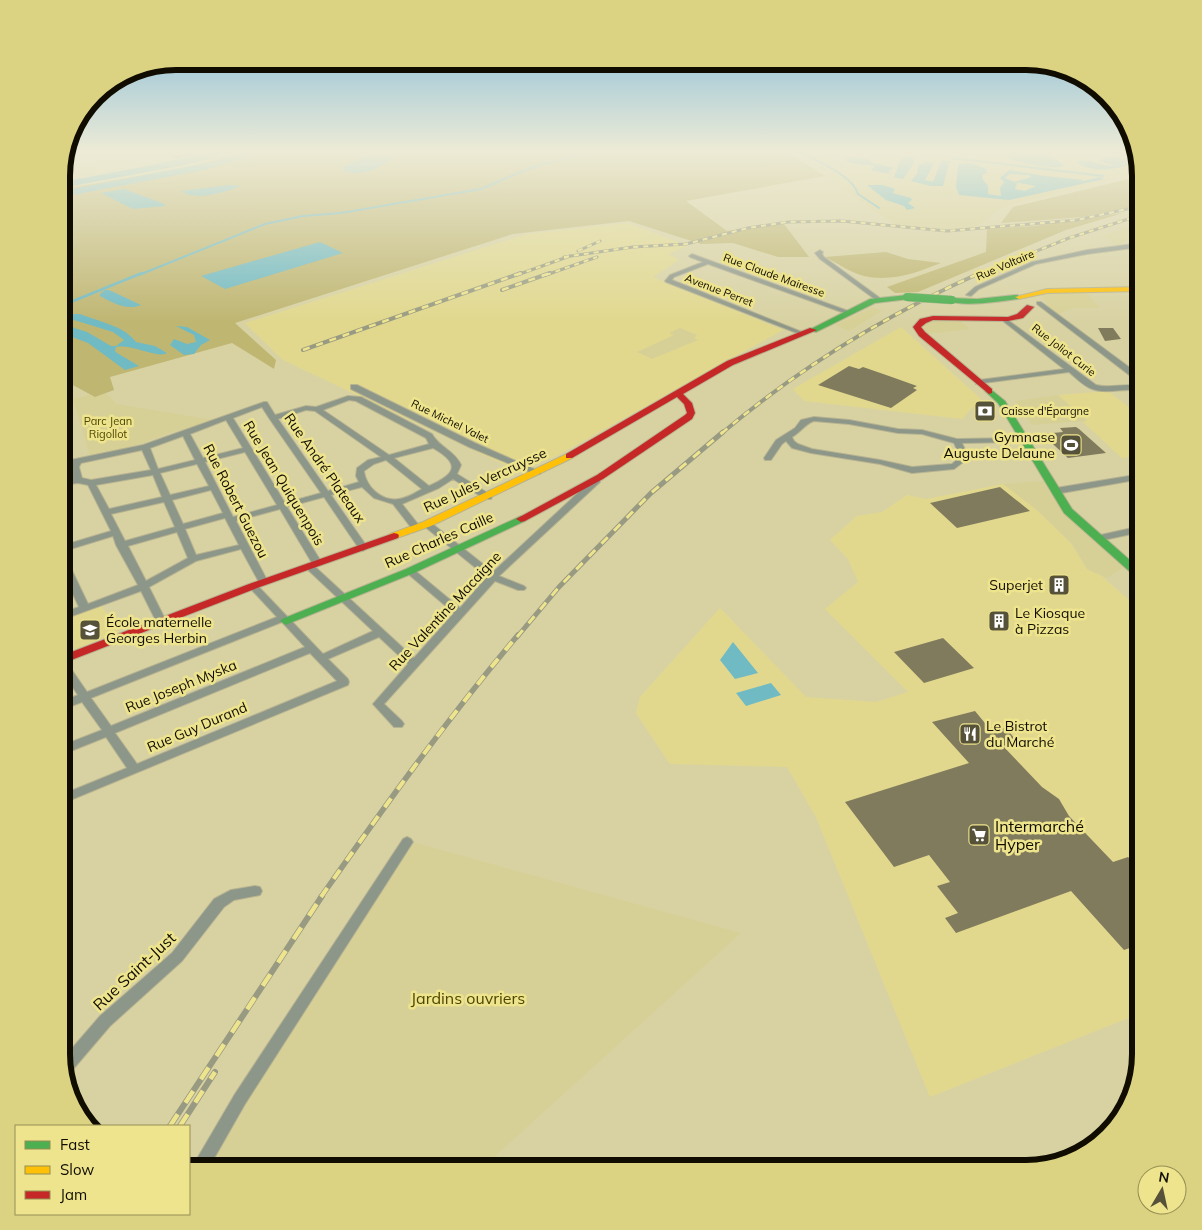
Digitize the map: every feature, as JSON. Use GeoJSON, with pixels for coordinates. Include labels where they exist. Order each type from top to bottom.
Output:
{"type":"FeatureCollection","features":[{"type":"Feature","properties":{"kind":"main road"},"geometry":{"type":"LineString","coordinates":[[1132,289],[1047,291],[1026,304],[1020,317],[1005,320],[934,316],[921,321],[917,329],[1003,404],[1068,510],[1132,564]]}},
{"type":"Feature","properties":{"kind":"main road"},"geometry":{"type":"LineString","coordinates":[[1026,304],[1047,291]]}},
{"type":"Feature","properties":{"kind":"main road","name":"Rue Jules Vercruysse"},"geometry":{"type":"LineString","coordinates":[[70,657],[258,584],[421,526],[537,472],[730,364],[804,334],[878,299],[907,297],[993,300],[1026,304]]}},
{"type":"Feature","properties":{"kind":"main road","name":"Rue Charles Caille"},"geometry":{"type":"LineString","coordinates":[[285,620],[458,550],[600,477],[689,417],[691,413],[688,403],[678,394]]}},
{"type":"Feature","properties":{"kind":"street","name":"Rue Voltaire"},"geometry":{"type":"LineString","coordinates":[[968,295],[977,288],[1034,262],[1132,246]]}},
{"type":"Feature","properties":{"kind":"street"},"geometry":{"type":"LineString","coordinates":[[820,252],[818,254],[822,258],[878,299]]}},
{"type":"Feature","properties":{"kind":"street","name":"Rue Claude Mairesse"},"geometry":{"type":"LineString","coordinates":[[692,256],[849,313]]}},
{"type":"Feature","properties":{"kind":"street","name":"Avenue Perret"},"geometry":{"type":"LineString","coordinates":[[708,262],[672,276],[668,281],[804,334]]}},
{"type":"Feature","properties":{"kind":"street"},"geometry":{"type":"LineString","coordinates":[[1026,304],[1051,312],[1132,373]]}},
{"type":"Feature","properties":{"kind":"street","name":"Rue Joliot Curie"},"geometry":{"type":"LineString","coordinates":[[1005,320],[1096,389],[1132,387]]}},
{"type":"Feature","properties":{"kind":"street"},"geometry":{"type":"LineString","coordinates":[[979,382],[1071,370]]}},
{"type":"Feature","properties":{"kind":"street","name":"Rue Michel Valet"},"geometry":{"type":"LineString","coordinates":[[354,387],[472,445],[537,472]]}},
{"type":"Feature","properties":{"kind":"street"},"geometry":{"type":"LineString","coordinates":[[273,418],[306,408],[316,409],[348,398],[358,399],[429,436],[434,445],[446,451],[456,460],[458,467],[454,476],[446,482],[396,502]]}},
{"type":"Feature","properties":{"kind":"street","name":"Rue André Plateaux"},"geometry":{"type":"LineString","coordinates":[[228,417],[264,404],[363,548]]}},
{"type":"Feature","properties":{"kind":"street"},"geometry":{"type":"LineString","coordinates":[[316,409],[387,457],[428,490]]}},
{"type":"Feature","properties":{"kind":"street"},"geometry":{"type":"LineString","coordinates":[[70,464],[144,447],[228,417]]}},
{"type":"Feature","properties":{"kind":"street","name":"Rue Jean Quiquenpois"},"geometry":{"type":"LineString","coordinates":[[228,417],[282,506],[313,565],[343,598],[414,664]]}},
{"type":"Feature","properties":{"kind":"street"},"geometry":{"type":"LineString","coordinates":[[768,458],[780,442],[798,430],[804,422],[814,419],[829,419],[898,431],[922,432],[957,441],[1024,440]]}},
{"type":"Feature","properties":{"kind":"street","name":"Rue Robert Guezou"},"geometry":{"type":"LineString","coordinates":[[186,432],[244,546],[258,584],[285,620],[344,682]]}},
{"type":"Feature","properties":{"kind":"street"},"geometry":{"type":"LineString","coordinates":[[788,436],[790,442],[795,446],[810,451],[880,462],[912,470],[954,466],[962,460],[962,452],[957,441]]}},
{"type":"Feature","properties":{"kind":"street"},"geometry":{"type":"LineString","coordinates":[[434,445],[370,462],[360,470],[363,484],[379,497],[396,502],[421,526],[458,550],[493,577],[521,588]]}},
{"type":"Feature","properties":{"kind":"street"},"geometry":{"type":"LineString","coordinates":[[144,447],[194,559]]}},
{"type":"Feature","properties":{"kind":"street"},"geometry":{"type":"LineString","coordinates":[[70,481],[78,480],[91,483],[155,472],[248,449]]}},
{"type":"Feature","properties":{"kind":"street"},"geometry":{"type":"LineString","coordinates":[[77,463],[75,467],[78,480]]}},
{"type":"Feature","properties":{"kind":"street"},"geometry":{"type":"LineString","coordinates":[[454,476],[488,496]]}},
{"type":"Feature","properties":{"kind":"street","name":"Rue Valentine Macaigne"},"geometry":{"type":"LineString","coordinates":[[398,724],[378,704],[493,577],[600,477]]}},
{"type":"Feature","properties":{"kind":"street"},"geometry":{"type":"LineString","coordinates":[[1056,491],[1132,478]]}},
{"type":"Feature","properties":{"kind":"street"},"geometry":{"type":"LineString","coordinates":[[91,483],[142,587],[161,621]]}},
{"type":"Feature","properties":{"kind":"street"},"geometry":{"type":"LineString","coordinates":[[121,545],[179,527],[282,506],[363,484]]}},
{"type":"Feature","properties":{"kind":"street"},"geometry":{"type":"LineString","coordinates":[[105,513],[214,487]]}},
{"type":"Feature","properties":{"kind":"street"},"geometry":{"type":"LineString","coordinates":[[1099,538],[1132,531]]}},
{"type":"Feature","properties":{"kind":"street"},"geometry":{"type":"LineString","coordinates":[[70,546],[115,533]]}},
{"type":"Feature","properties":{"kind":"street"},"geometry":{"type":"LineString","coordinates":[[70,614],[142,587],[194,559],[244,546]]}},
{"type":"Feature","properties":{"kind":"street"},"geometry":{"type":"LineString","coordinates":[[410,571],[460,614]]}},
{"type":"Feature","properties":{"kind":"street"},"geometry":{"type":"LineString","coordinates":[[70,577],[85,608]]}},
{"type":"Feature","properties":{"kind":"street"},"geometry":{"type":"LineString","coordinates":[[70,703],[285,620]]}},
{"type":"Feature","properties":{"kind":"street"},"geometry":{"type":"LineString","coordinates":[[322,658],[380,632]]}},
{"type":"Feature","properties":{"kind":"street","name":"Rue Joseph Myska"},"geometry":{"type":"LineString","coordinates":[[70,747],[312,648]]}},
{"type":"Feature","properties":{"kind":"street"},"geometry":{"type":"LineString","coordinates":[[70,674],[134,769]]}},
{"type":"Feature","properties":{"kind":"street","name":"Rue Guy Durand"},"geometry":{"type":"LineString","coordinates":[[70,796],[344,682]]}},
{"type":"Feature","properties":{"kind":"street"},"geometry":{"type":"LineString","coordinates":[[204,1160],[240,1099],[407,842]]}},
{"type":"Feature","properties":{"kind":"street","name":"Rue Saint-Just"},"geometry":{"type":"LineString","coordinates":[[71,1061],[105,1021],[177,957],[219,903],[231,895],[255,891]]}},
{"type":"Feature","properties":{"kind":"shaded area"},"geometry":{"type":"Polygon","coordinates":[[[70,207],[695,207],[727,231],[784,224],[809,257],[778,257],[733,243],[701,244],[629,221],[513,234],[235,323],[276,360],[274,369],[232,343],[110,377],[114,390],[95,397],[70,384],[70,207]]]}},
{"type":"Feature","properties":{"kind":"shaded area"},"geometry":{"type":"Polygon","coordinates":[[[1013,207],[1129,207],[1082,217],[1001,223],[1013,207]]]}},
{"type":"Feature","properties":{"kind":"shaded area"},"geometry":{"type":"Polygon","coordinates":[[[1123,213],[1066,230],[918,292],[895,293],[887,287],[986,252],[987,229],[1034,226],[1123,213]]]}},
{"type":"Feature","properties":{"kind":"shaded area"},"geometry":{"type":"Polygon","coordinates":[[[628,223],[688,246],[668,254],[679,260],[653,277],[783,330],[553,458],[509,467],[283,360],[245,323],[527,234],[628,223]]]}},
{"type":"Feature","properties":{"kind":"shaded area"},"geometry":{"type":"Polygon","coordinates":[[[886,252],[908,259],[941,263],[903,276],[874,278],[854,273],[825,257],[886,252]]]}},
{"type":"Feature","properties":{"kind":"shaded area"},"geometry":{"type":"Polygon","coordinates":[[[901,327],[981,399],[962,419],[804,401],[793,389],[901,327]]]}},
{"type":"Feature","properties":{"kind":"shaded area"},"geometry":{"type":"Polygon","coordinates":[[[1108,391],[1132,410],[1132,447],[1128,448],[1132,452],[1132,457],[1122,458],[1083,422],[1087,420],[1058,395],[1108,391]]]}},
{"type":"Feature","properties":{"kind":"shaded area"},"geometry":{"type":"Polygon","coordinates":[[[1003,484],[1038,511],[1070,542],[1087,569],[1102,576],[1132,603],[1132,1017],[930,1097],[816,817],[787,767],[670,764],[636,713],[640,697],[720,608],[806,697],[876,702],[908,692],[825,609],[858,582],[848,559],[830,540],[857,516],[882,512],[907,495],[926,499],[1003,484]]]}},
{"type":"Feature","properties":{"kind":"shaded area","name":"École maternelle Georges Herbin"},"geometry":{"type":"Polygon","coordinates":[[[101,605],[119,632],[70,651],[70,617],[101,605]]]}},
{"type":"Feature","properties":{"kind":"green space"},"geometry":{"type":"Polygon","coordinates":[[[870,207],[1003,207],[978,226],[941,230],[897,226],[870,207]]]}},
{"type":"Feature","properties":{"kind":"green space"},"geometry":{"type":"Polygon","coordinates":[[[1132,226],[1132,237],[1119,246],[1102,236],[1132,226]]]}},
{"type":"Feature","properties":{"kind":"green space"},"geometry":{"type":"Polygon","coordinates":[[[1085,291],[1100,308],[1073,308],[1058,314],[1049,308],[1041,294],[1085,291]]]}},
{"type":"Feature","properties":{"kind":"green space"},"geometry":{"type":"Polygon","coordinates":[[[873,307],[882,311],[849,331],[835,325],[873,307]]]}},
{"type":"Feature","properties":{"kind":"green space"},"geometry":{"type":"Polygon","coordinates":[[[939,318],[959,319],[970,329],[928,334],[921,325],[939,318]]]}},
{"type":"Feature","properties":{"kind":"green space"},"geometry":{"type":"Polygon","coordinates":[[[680,328],[697,335],[694,338],[698,340],[652,359],[637,352],[674,335],[669,333],[680,328]]]}},
{"type":"Feature","properties":{"kind":"green space","name":"Parc Jean Rigollot"},"geometry":{"type":"Polygon","coordinates":[[[103,391],[117,404],[214,420],[182,432],[178,430],[138,445],[136,448],[90,456],[73,399],[103,391]]]}},
{"type":"Feature","properties":{"kind":"green space"},"geometry":{"type":"Polygon","coordinates":[[[1058,395],[1086,421],[1032,425],[1015,401],[1058,395]]]}},
{"type":"Feature","properties":{"kind":"green space"},"geometry":{"type":"Polygon","coordinates":[[[1043,481],[1070,517],[1125,567],[1107,578],[1087,569],[1073,545],[1038,511],[1003,484],[1043,481]]]}},
{"type":"Feature","properties":{"kind":"green space","name":"Jardins ouvriers"},"geometry":{"type":"Polygon","coordinates":[[[409,841],[741,933],[491,1160],[212,1160],[241,1115],[234,1111],[409,841]]]}},
{"type":"Feature","properties":{"kind":"water"},"geometry":{"type":"Polygon","coordinates":[[[130,207],[151,207],[133,209],[130,207]]]}},
{"type":"Feature","properties":{"kind":"water"},"geometry":{"type":"Polygon","coordinates":[[[320,242],[343,253],[225,289],[201,276],[320,242]]]}},
{"type":"Feature","properties":{"kind":"water"},"geometry":{"type":"Polygon","coordinates":[[[105,290],[109,290],[141,305],[125,307],[115,304],[100,296],[105,290]]]}},
{"type":"Feature","properties":{"kind":"water"},"geometry":{"type":"Polygon","coordinates":[[[80,314],[118,328],[131,336],[136,342],[155,346],[167,353],[157,354],[116,347],[115,351],[117,353],[139,366],[125,370],[88,343],[70,336],[70,327],[87,332],[111,346],[116,346],[124,340],[113,332],[74,320],[70,321],[70,315],[80,314]]]}},
{"type":"Feature","properties":{"kind":"water"},"geometry":{"type":"Polygon","coordinates":[[[176,326],[187,327],[210,340],[201,345],[194,354],[184,355],[170,345],[174,339],[187,344],[196,342],[194,335],[176,326]]]}},
{"type":"Feature","properties":{"kind":"water"},"geometry":{"type":"Polygon","coordinates":[[[733,642],[758,673],[735,679],[720,660],[733,642]]]}},
{"type":"Feature","properties":{"kind":"water"},"geometry":{"type":"Polygon","coordinates":[[[771,683],[781,695],[746,706],[736,693],[771,683]]]}},
{"type":"Feature","properties":{"kind":"building"},"geometry":{"type":"Polygon","coordinates":[[[1098,328],[1113,328],[1121,339],[1105,341],[1098,328]]]}},
{"type":"Feature","properties":{"kind":"building"},"geometry":{"type":"Polygon","coordinates":[[[849,366],[859,369],[863,367],[889,376],[917,386],[913,388],[917,390],[891,408],[818,385],[849,366]]]}},
{"type":"Feature","properties":{"kind":"building","name":"Gymnase Auguste Delaune"},"geometry":{"type":"Polygon","coordinates":[[[1076,427],[1106,453],[1068,458],[1042,434],[1063,432],[1060,428],[1076,427]]]}},
{"type":"Feature","properties":{"kind":"building"},"geometry":{"type":"Polygon","coordinates":[[[1000,487],[1030,511],[957,528],[930,503],[1000,487]]]}},
{"type":"Feature","properties":{"kind":"building"},"geometry":{"type":"Polygon","coordinates":[[[943,638],[974,668],[924,683],[894,652],[943,638]]]}},
{"type":"Feature","properties":{"kind":"building","name":"Intermarché Hyper"},"geometry":{"type":"Polygon","coordinates":[[[975,711],[989,728],[999,726],[1008,730],[1017,742],[1003,746],[1042,787],[1059,799],[1069,816],[1113,862],[1128,857],[1132,860],[1132,947],[1124,950],[1071,891],[956,933],[945,918],[958,913],[937,886],[950,882],[929,855],[894,867],[845,802],[969,763],[932,722],[975,711]]]}},
{"type":"Feature","properties":{"kind":"waterway"},"geometry":{"type":"LineString","coordinates":[[139,275],[265,224],[303,216],[341,213],[374,207]]}},
{"type":"Feature","properties":{"kind":"waterway"},"geometry":{"type":"LineString","coordinates":[[70,302],[142,273]]}},
{"type":"Feature","properties":{"kind":"railway"},"geometry":{"type":"LineString","coordinates":[[569,256],[633,247],[686,244],[748,228],[788,222],[842,221],[947,231],[1077,220],[1132,208]]}},
{"type":"Feature","properties":{"kind":"railway"},"geometry":{"type":"LineString","coordinates":[[977,275],[1069,238],[1132,218]]}},
{"type":"Feature","properties":{"kind":"railway"},"geometry":{"type":"LineString","coordinates":[[578,251],[600,241]]}},
{"type":"Feature","properties":{"kind":"railway"},"geometry":{"type":"LineString","coordinates":[[517,275],[569,256]]}},
{"type":"Feature","properties":{"kind":"railway"},"geometry":{"type":"LineString","coordinates":[[564,257],[569,256]]}},
{"type":"Feature","properties":{"kind":"railway"},"geometry":{"type":"LineString","coordinates":[[546,275],[597,257]]}},
{"type":"Feature","properties":{"kind":"railway"},"geometry":{"type":"LineString","coordinates":[[303,350],[521,273]]}},
{"type":"Feature","properties":{"kind":"railway"},"geometry":{"type":"LineString","coordinates":[[502,290],[550,273]]}},
{"type":"Feature","properties":{"kind":"railway"},"geometry":{"type":"LineString","coordinates":[[722,433],[782,386],[845,344],[912,306],[980,273]]}},
{"type":"Feature","properties":{"kind":"railway"},"geometry":{"type":"LineString","coordinates":[[517,637],[559,587],[651,493],[723,432]]}},
{"type":"Feature","properties":{"kind":"railway"},"geometry":{"type":"LineString","coordinates":[[321,897],[416,764],[518,635]]}},
{"type":"Feature","properties":{"kind":"railway"},"geometry":{"type":"LineString","coordinates":[[171,1125],[322,896]]}},
{"type":"Feature","properties":{"kind":"railway"},"geometry":{"type":"LineString","coordinates":[[181,1125],[215,1072]]}},
{"type":"Feature","properties":{"kind":"traffic: fast"},"geometry":{"type":"LineString","coordinates":[[813,330],[873,301],[907,297]]}},
{"type":"Feature","properties":{"kind":"traffic: fast"},"geometry":{"type":"LineString","coordinates":[[907,297],[952,300]]}},
{"type":"Feature","properties":{"kind":"traffic: fast"},"geometry":{"type":"LineString","coordinates":[[952,300],[977,301],[1015,297]]}},
{"type":"Feature","properties":{"kind":"traffic: fast"},"geometry":{"type":"LineString","coordinates":[[989,391],[1001,401],[1068,511],[1132,568]]}},
{"type":"Feature","properties":{"kind":"traffic: fast"},"geometry":{"type":"LineString","coordinates":[[286,621],[410,571],[521,519]]}},
{"type":"Feature","properties":{"kind":"traffic: slow"},"geometry":{"type":"LineString","coordinates":[[1019,297],[1047,291],[1132,289]]}},
{"type":"Feature","properties":{"kind":"traffic: slow"},"geometry":{"type":"LineString","coordinates":[[394,536],[427,524],[569,456]]}},
{"type":"Feature","properties":{"kind":"traffic: jam"},"geometry":{"type":"LineString","coordinates":[[989,391],[922,334],[917,327],[923,321],[933,318],[1008,319],[1020,316],[1030,307]]}},
{"type":"Feature","properties":{"kind":"traffic: jam"},"geometry":{"type":"LineString","coordinates":[[569,456],[730,363],[813,330]]}},
{"type":"Feature","properties":{"kind":"traffic: jam"},"geometry":{"type":"LineString","coordinates":[[521,519],[600,477],[689,417],[691,413],[688,403],[678,394]]}},
{"type":"Feature","properties":{"kind":"traffic: jam"},"geometry":{"type":"LineString","coordinates":[[70,657],[253,586],[394,536]]}},
{"type":"Feature","properties":{"kind":"place","name":"Caisse d'Épargne"},"geometry":{"type":"Point","coordinates":[985,411]}},
{"type":"Feature","properties":{"kind":"place","name":"Gymnase Auguste Delaune"},"geometry":{"type":"Point","coordinates":[1071,445]}},
{"type":"Feature","properties":{"kind":"place","name":"Superjet"},"geometry":{"type":"Point","coordinates":[1059,585]}},
{"type":"Feature","properties":{"kind":"place","name":"Le Kiosque à Pizzas"},"geometry":{"type":"Point","coordinates":[999,621]}},
{"type":"Feature","properties":{"kind":"place","name":"École maternelle Georges Herbin"},"geometry":{"type":"Point","coordinates":[90,630]}},
{"type":"Feature","properties":{"kind":"place","name":"Le Bistrot du Marché"},"geometry":{"type":"Point","coordinates":[970,734]}},
{"type":"Feature","properties":{"kind":"place","name":"Intermarché Hyper"},"geometry":{"type":"Point","coordinates":[979,835]}}]}
